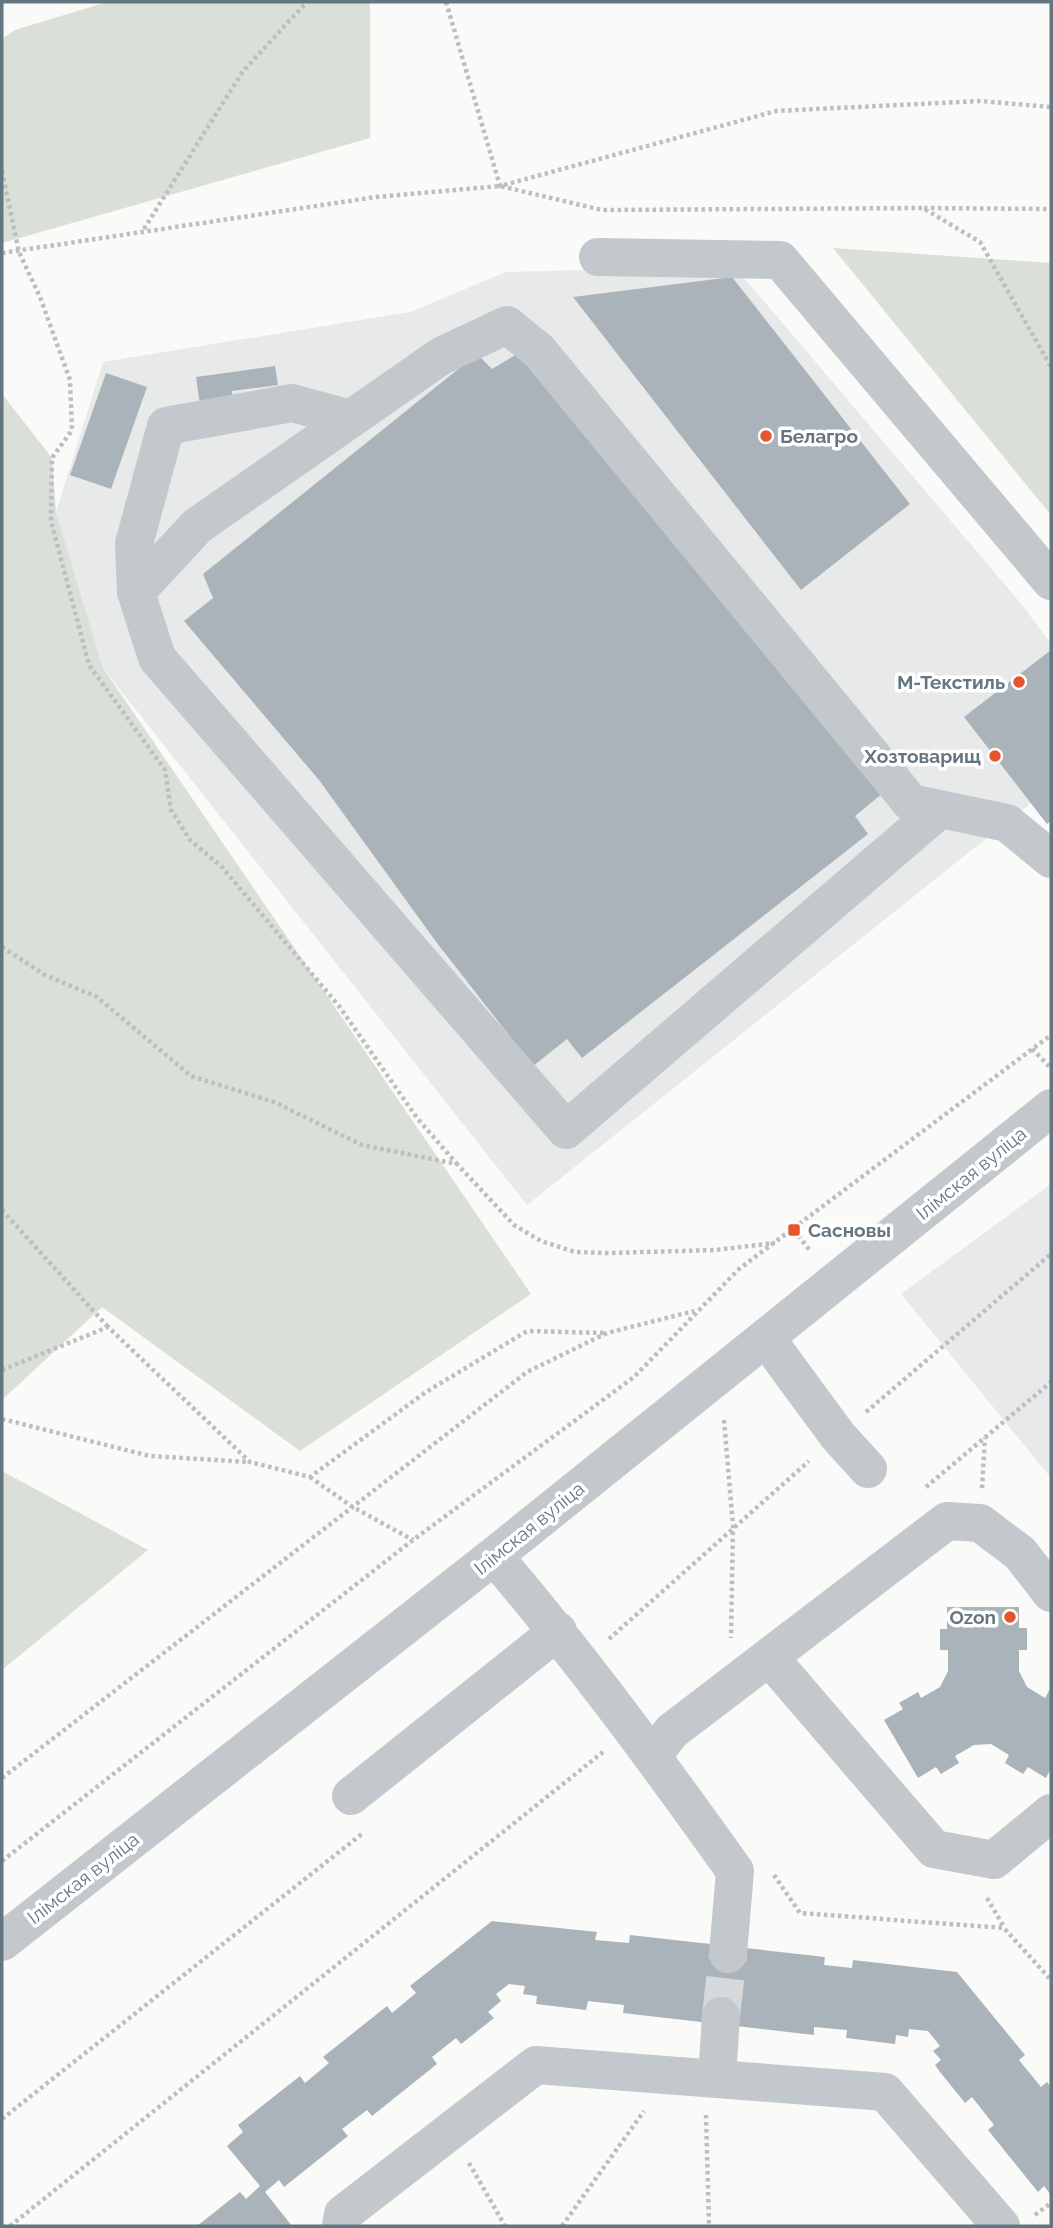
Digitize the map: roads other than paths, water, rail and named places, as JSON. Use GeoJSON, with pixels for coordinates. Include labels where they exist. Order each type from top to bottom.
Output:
{"type":"FeatureCollection","features":[{"type":"Feature","properties":{"kind":"street"},"geometry":{"type":"LineString","coordinates":[[598,257],[780,260],[1051,581]]}},
{"type":"Feature","properties":{"kind":"street"},"geometry":{"type":"LineString","coordinates":[[136,592],[197,526],[441,356],[506,325],[539,352],[911,803],[1007,823],[1051,859]]}},
{"type":"Feature","properties":{"kind":"street"},"geometry":{"type":"LineString","coordinates":[[351,419],[292,403],[166,426],[134,544],[136,592],[157,658],[566,1130],[939,810]]}},
{"type":"Feature","properties":{"kind":"street","name":"Ілімская вуліца"},"geometry":{"type":"LineString","coordinates":[[2,1942],[494,1556],[1051,1108]]}},
{"type":"Feature","properties":{"kind":"street"},"geometry":{"type":"LineString","coordinates":[[766,1338],[838,1436],[868,1469]]}},
{"type":"Feature","properties":{"kind":"street"},"geometry":{"type":"LineString","coordinates":[[643,1742],[672,1731],[947,1521],[980,1523],[1020,1553],[1051,1593]]}},
{"type":"Feature","properties":{"kind":"street"},"geometry":{"type":"LineString","coordinates":[[494,1556],[558,1631],[643,1742],[736,1871],[727,1954]]}},
{"type":"Feature","properties":{"kind":"street"},"geometry":{"type":"LineString","coordinates":[[351,1796],[558,1631]]}},
{"type":"Feature","properties":{"kind":"street"},"geometry":{"type":"LineString","coordinates":[[769,1657],[934,1849],[994,1860],[1051,1813]]}},
{"type":"Feature","properties":{"kind":"street"},"geometry":{"type":"LineString","coordinates":[[698,2077],[721,2016]]}},
{"type":"Feature","properties":{"kind":"street"},"geometry":{"type":"LineString","coordinates":[[341,2226],[343,2214],[449,2129],[536,2065],[885,2092],[1001,2226]]}},
{"type":"Feature","properties":{"kind":"tunnel"},"geometry":{"type":"LineString","coordinates":[[721,2016],[728,1954]]}},
{"type":"Feature","properties":{"kind":"place","name":"Белагро"},"geometry":{"type":"Point","coordinates":[766,436]}},
{"type":"Feature","properties":{"kind":"place","name":"М-Текстиль"},"geometry":{"type":"Point","coordinates":[1019,682]}},
{"type":"Feature","properties":{"kind":"place","name":"Хозтоварищ"},"geometry":{"type":"Point","coordinates":[995,756]}},
{"type":"Feature","properties":{"kind":"place","name":"Сасновы"},"geometry":{"type":"Point","coordinates":[794,1230]}},
{"type":"Feature","properties":{"kind":"place","name":"Ozon"},"geometry":{"type":"Point","coordinates":[1010,1617]}}]}
